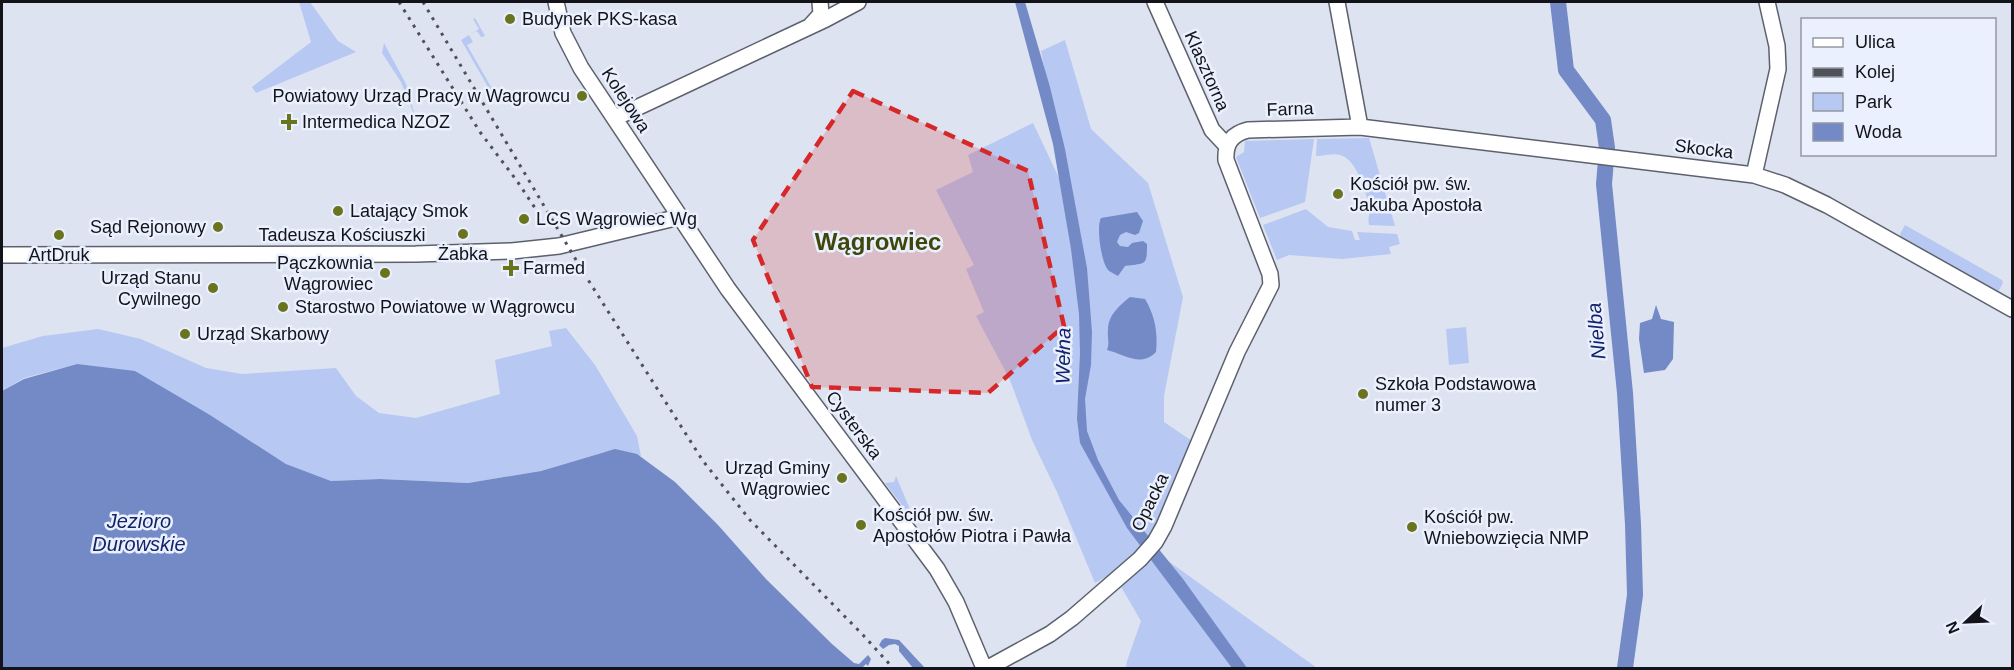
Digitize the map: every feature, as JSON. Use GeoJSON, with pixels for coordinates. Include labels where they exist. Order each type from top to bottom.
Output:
{"type":"FeatureCollection","features":[{"type":"Feature","properties":{"kind":"main road","name":"Kolejowa"},"geometry":{"type":"LineString","coordinates":[[556,2],[563,33],[570,48],[678,214]]}},
{"type":"Feature","properties":{"kind":"main road"},"geometry":{"type":"LineString","coordinates":[[808,27],[821,14],[820,2]]}},
{"type":"Feature","properties":{"kind":"main road"},"geometry":{"type":"LineString","coordinates":[[615,118],[858,2]]}},
{"type":"Feature","properties":{"kind":"main road","name":"Klasztorna"},"geometry":{"type":"LineString","coordinates":[[1155,2],[1212,130],[1227,146],[1227,163],[1270,274],[1270,289]]}},
{"type":"Feature","properties":{"kind":"main road"},"geometry":{"type":"LineString","coordinates":[[1337,2],[1360,127]]}},
{"type":"Feature","properties":{"kind":"main road"},"geometry":{"type":"LineString","coordinates":[[1754,175],[1778,69],[1777,46],[1767,2]]}},
{"type":"Feature","properties":{"kind":"main road","name":"Farna"},"geometry":{"type":"LineString","coordinates":[[1227,146],[1234,136],[1248,130],[1360,127]]}},
{"type":"Feature","properties":{"kind":"main road","name":"Skocka"},"geometry":{"type":"LineString","coordinates":[[1360,127],[1754,175],[1785,185],[1827,205],[2013,309]]}},
{"type":"Feature","properties":{"kind":"main road","name":"Tadeusza Kościuszki"},"geometry":{"type":"LineString","coordinates":[[2,255],[416,254],[537,250],[671,219],[678,214]]}},
{"type":"Feature","properties":{"kind":"main road","name":"Cysterska"},"geometry":{"type":"LineString","coordinates":[[678,214],[728,289],[924,550],[947,585],[986,669]]}},
{"type":"Feature","properties":{"kind":"main road","name":"Opacka"},"geometry":{"type":"LineString","coordinates":[[986,669],[1055,631],[1131,569],[1147,552],[1160,534],[1237,352],[1270,289]]}},
{"type":"Feature","properties":{"kind":"highlighted area"},"geometry":{"type":"Polygon","coordinates":[[[853,91],[1028,171],[1064,326],[988,393],[812,387],[753,240],[853,91]]]}},
{"type":"Feature","properties":{"kind":"green space"},"geometry":{"type":"Polygon","coordinates":[[[299,2],[310,2],[338,41],[356,52],[256,93],[252,87],[311,42],[299,2]]]}},
{"type":"Feature","properties":{"kind":"green space"},"geometry":{"type":"Polygon","coordinates":[[[475,18],[485,36],[481,37],[477,31],[470,35],[479,29],[473,19],[475,18]]]}},
{"type":"Feature","properties":{"kind":"green space"},"geometry":{"type":"Polygon","coordinates":[[[469,35],[473,42],[467,45],[494,92],[492,94],[461,40],[469,35]]]}},
{"type":"Feature","properties":{"kind":"green space"},"geometry":{"type":"Polygon","coordinates":[[[1065,40],[1091,129],[1148,183],[1183,297],[1164,396],[1164,422],[1198,445],[1146,545],[1317,668],[1126,668],[1141,621],[1113,573],[1095,583],[1057,492],[1032,440],[1010,380],[976,316],[984,312],[966,269],[974,265],[936,190],[973,172],[968,155],[1033,123],[1069,199],[1041,51],[1065,40]]]}},
{"type":"Feature","properties":{"kind":"green space"},"geometry":{"type":"Polygon","coordinates":[[[384,43],[406,84],[416,119],[401,82],[382,53],[384,43]]]}},
{"type":"Feature","properties":{"kind":"green space"},"geometry":{"type":"Polygon","coordinates":[[[1369,138],[1395,226],[1369,225],[1370,204],[1356,169],[1346,158],[1337,154],[1316,156],[1317,139],[1369,138]]]}},
{"type":"Feature","properties":{"kind":"green space"},"geometry":{"type":"Polygon","coordinates":[[[1314,139],[1305,202],[1260,218],[1236,157],[1244,152],[1245,141],[1314,139]]]}},
{"type":"Feature","properties":{"kind":"green space"},"geometry":{"type":"Polygon","coordinates":[[[1306,209],[1328,227],[1352,231],[1355,240],[1360,240],[1357,232],[1397,234],[1400,244],[1389,247],[1391,254],[1342,259],[1289,255],[1277,260],[1263,225],[1306,209]]]}},
{"type":"Feature","properties":{"kind":"green space"},"geometry":{"type":"Polygon","coordinates":[[[1905,225],[2002,280],[2003,283],[1998,292],[1901,238],[1900,234],[1905,225]]]}},
{"type":"Feature","properties":{"kind":"green space"},"geometry":{"type":"Polygon","coordinates":[[[1466,327],[1469,363],[1449,365],[1446,329],[1466,327]]]}},
{"type":"Feature","properties":{"kind":"green space"},"geometry":{"type":"Polygon","coordinates":[[[566,328],[595,365],[637,436],[641,456],[604,452],[541,471],[468,483],[380,479],[331,481],[286,464],[210,415],[77,364],[24,378],[2,391],[2,348],[43,336],[98,329],[141,339],[206,368],[242,374],[336,368],[356,396],[379,413],[416,418],[500,394],[495,360],[552,346],[549,331],[566,328]]]}},
{"type":"Feature","properties":{"kind":"green space"},"geometry":{"type":"Polygon","coordinates":[[[896,476],[912,514],[910,516],[885,483],[894,482],[896,476]]]}},
{"type":"Feature","properties":{"kind":"water"},"geometry":{"type":"Polygon","coordinates":[[[1015,2],[1025,2],[1050,87],[1065,149],[1087,268],[1092,332],[1091,365],[1085,399],[1087,431],[1098,460],[1119,500],[1183,579],[1247,668],[1232,668],[1127,528],[1080,443],[1077,419],[1079,314],[1071,249],[1053,144],[1015,2]]]}},
{"type":"Feature","properties":{"kind":"water"},"geometry":{"type":"Polygon","coordinates":[[[1137,212],[1143,221],[1139,233],[1135,235],[1126,232],[1120,235],[1117,242],[1120,246],[1128,247],[1132,243],[1143,241],[1147,244],[1146,260],[1141,264],[1125,266],[1118,276],[1109,271],[1104,261],[1099,236],[1101,218],[1137,212]]]}},
{"type":"Feature","properties":{"kind":"water"},"geometry":{"type":"Polygon","coordinates":[[[1130,297],[1145,299],[1155,324],[1156,352],[1144,359],[1132,358],[1107,350],[1112,315],[1130,297]]]}},
{"type":"Feature","properties":{"kind":"water"},"geometry":{"type":"Polygon","coordinates":[[[1656,305],[1661,319],[1674,322],[1673,359],[1665,370],[1644,373],[1639,339],[1640,323],[1652,319],[1656,305]]]}},
{"type":"Feature","properties":{"kind":"water","name":"Jezioro Durowskie"},"geometry":{"type":"Polygon","coordinates":[[[77,364],[135,371],[210,415],[286,464],[331,481],[380,479],[468,483],[541,471],[615,449],[637,454],[675,482],[718,525],[766,579],[832,644],[854,663],[859,664],[868,655],[871,659],[868,666],[866,664],[862,668],[2,668],[2,391],[24,379],[77,364]]]}},
{"type":"Feature","properties":{"kind":"water"},"geometry":{"type":"Polygon","coordinates":[[[885,638],[899,640],[925,668],[913,668],[899,651],[899,646],[895,644],[883,649],[879,645],[885,638]]]}},
{"type":"Feature","properties":{"kind":"waterway","name":"Nielba"},"geometry":{"type":"LineString","coordinates":[[1558,2],[1566,70],[1603,120],[1607,148],[1604,184],[1625,393],[1633,524],[1635,595],[1625,668]]}},
{"type":"Feature","properties":{"kind":"railway"},"geometry":{"type":"LineString","coordinates":[[399,2],[480,132],[539,214]]}},
{"type":"Feature","properties":{"kind":"railway"},"geometry":{"type":"LineString","coordinates":[[423,2],[585,275],[703,461],[750,520],[893,668]]}},
{"type":"Feature","properties":{"kind":"place","name":"Budynek PKS-kasa"},"geometry":{"type":"Point","coordinates":[510,19]}},
{"type":"Feature","properties":{"kind":"place","name":"Powiatowy Urząd Pracy w Wagrowcu"},"geometry":{"type":"Point","coordinates":[582,96]}},
{"type":"Feature","properties":{"kind":"place","name":"Intermedica NZOZ"},"geometry":{"type":"Point","coordinates":[289,122]}},
{"type":"Feature","properties":{"kind":"place","name":"Kościół pw. św. Jakuba Apostoła"},"geometry":{"type":"Point","coordinates":[1338,194]}},
{"type":"Feature","properties":{"kind":"place","name":"Latający Smok"},"geometry":{"type":"Point","coordinates":[338,211]}},
{"type":"Feature","properties":{"kind":"place","name":"LCS Wągrowiec Wg"},"geometry":{"type":"Point","coordinates":[524,219]}},
{"type":"Feature","properties":{"kind":"place","name":"Sąd Rejonowy"},"geometry":{"type":"Point","coordinates":[218,227]}},
{"type":"Feature","properties":{"kind":"place","name":"Żabka"},"geometry":{"type":"Point","coordinates":[463,234]}},
{"type":"Feature","properties":{"kind":"place","name":"ArtDruk"},"geometry":{"type":"Point","coordinates":[59,235]}},
{"type":"Feature","properties":{"kind":"place","name":"Farmed"},"geometry":{"type":"Point","coordinates":[511,268]}},
{"type":"Feature","properties":{"kind":"place","name":"Pączkownia Wągrowiec"},"geometry":{"type":"Point","coordinates":[385,273]}},
{"type":"Feature","properties":{"kind":"place","name":"Urząd Stanu Cywilnego"},"geometry":{"type":"Point","coordinates":[213,288]}},
{"type":"Feature","properties":{"kind":"place","name":"Starostwo Powiatowe w Wągrowcu"},"geometry":{"type":"Point","coordinates":[283,307]}},
{"type":"Feature","properties":{"kind":"place","name":"Urząd Skarbowy"},"geometry":{"type":"Point","coordinates":[185,334]}},
{"type":"Feature","properties":{"kind":"place","name":"Szkoła Podstawowa numer 3"},"geometry":{"type":"Point","coordinates":[1363,394]}},
{"type":"Feature","properties":{"kind":"place","name":"Urząd Gminy Wągrowiec"},"geometry":{"type":"Point","coordinates":[842,478]}},
{"type":"Feature","properties":{"kind":"place","name":"Kościół pw. św. Apostołów Piotra i Pawła"},"geometry":{"type":"Point","coordinates":[861,525]}},
{"type":"Feature","properties":{"kind":"place","name":"Kościół pw. Wniebowzięcia NMP"},"geometry":{"type":"Point","coordinates":[1412,527]}},
{"type":"Feature","properties":{"kind":"district","name":"Wągrowiec"},"geometry":{"type":"Point","coordinates":[878,242]}},
{"type":"Feature","properties":{"kind":"water label","name":"Wełna"},"geometry":{"type":"Point","coordinates":[1063,356]}}]}
